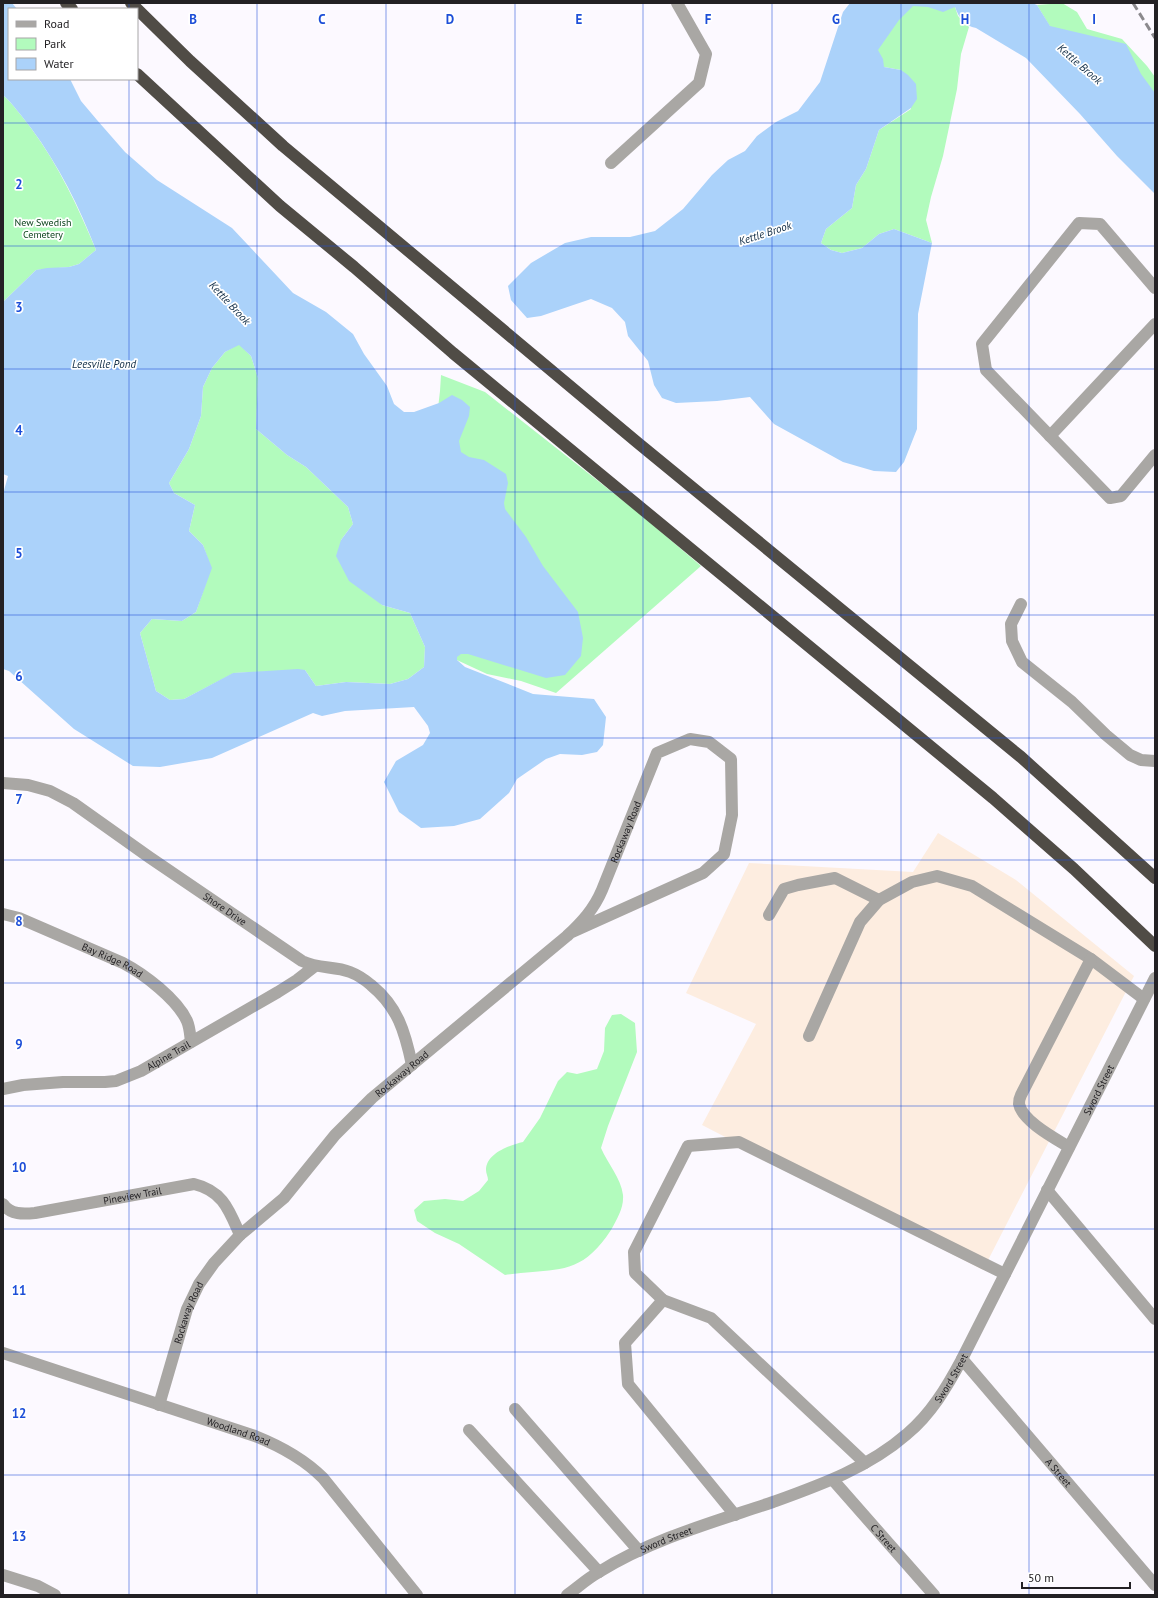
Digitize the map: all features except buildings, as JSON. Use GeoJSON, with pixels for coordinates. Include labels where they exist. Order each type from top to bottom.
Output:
{"type":"FeatureCollection","features":[{"type":"Feature","properties":{"kind":"highway"},"geometry":{"type":"LineString","coordinates":[[138,10],[259,126],[644,448],[1021,757],[1155,878]]}},
{"type":"Feature","properties":{"kind":"highway"},"geometry":{"type":"LineString","coordinates":[[138,75],[280,206],[453,352],[993,798],[1074,869],[1155,946]]}},
{"type":"Feature","properties":{"kind":"street"},"geometry":{"type":"LineString","coordinates":[[611,164],[699,83],[706,54],[678,3]]}},
{"type":"Feature","properties":{"kind":"street"},"geometry":{"type":"LineString","coordinates":[[1155,288],[1100,224],[1079,223],[982,344],[986,370],[1110,498],[1121,496],[1155,455]]}},
{"type":"Feature","properties":{"kind":"street"},"geometry":{"type":"LineString","coordinates":[[1050,436],[1155,324]]}},
{"type":"Feature","properties":{"kind":"street"},"geometry":{"type":"LineString","coordinates":[[1021,604],[1011,624],[1012,641],[1022,662],[1072,702],[1130,755],[1141,760],[1155,761]]}},
{"type":"Feature","properties":{"kind":"street","name":"Rockaway Road"},"geometry":{"type":"LineString","coordinates":[[159,1405],[187,1309],[199,1284],[214,1263],[240,1235],[284,1198],[335,1135],[353,1116],[572,932],[589,914],[597,902],[657,754],[690,739],[709,742],[731,759],[732,815],[724,854],[703,873],[572,932]]}},
{"type":"Feature","properties":{"kind":"street","name":"Shore Drive"},"geometry":{"type":"LineString","coordinates":[[3,783],[28,785],[50,791],[73,803],[302,961],[314,966],[340,969],[358,975],[385,998],[400,1020],[412,1065]]}},
{"type":"Feature","properties":{"kind":"street"},"geometry":{"type":"LineString","coordinates":[[809,1036],[860,922],[879,900],[912,882],[937,876],[972,886],[1091,959],[1144,999]]}},
{"type":"Feature","properties":{"kind":"street"},"geometry":{"type":"LineString","coordinates":[[769,915],[784,889],[798,884],[835,878],[879,900]]}},
{"type":"Feature","properties":{"kind":"street","name":"Bay Ridge Road"},"geometry":{"type":"LineString","coordinates":[[3,914],[19,918],[123,962],[139,972],[170,999],[183,1014],[189,1027],[191,1042]]}},
{"type":"Feature","properties":{"kind":"street"},"geometry":{"type":"LineString","coordinates":[[1069,1147],[1036,1125],[1024,1114],[1019,1104],[1020,1095],[1091,959]]}},
{"type":"Feature","properties":{"kind":"street","name":"Alpine Trail"},"geometry":{"type":"LineString","coordinates":[[3,1089],[23,1085],[63,1082],[104,1082],[116,1080],[141,1071],[278,992],[314,966]]}},
{"type":"Feature","properties":{"kind":"street","name":"Sword Street"},"geometry":{"type":"LineString","coordinates":[[567,1595],[599,1572],[638,1551],[833,1480],[865,1463],[892,1446],[919,1422],[947,1386],[962,1359],[1155,978]]}},
{"type":"Feature","properties":{"kind":"street"},"geometry":{"type":"LineString","coordinates":[[865,1463],[711,1318],[662,1300],[634,1273],[634,1252],[688,1146],[739,1142],[1005,1274]]}},
{"type":"Feature","properties":{"kind":"street","name":"Pineview Trail"},"geometry":{"type":"LineString","coordinates":[[3,1204],[14,1212],[31,1213],[194,1184],[210,1190],[224,1202],[230,1210],[240,1235]]}},
{"type":"Feature","properties":{"kind":"street"},"geometry":{"type":"LineString","coordinates":[[1047,1190],[1155,1319]]}},
{"type":"Feature","properties":{"kind":"street"},"geometry":{"type":"LineString","coordinates":[[662,1300],[625,1343],[628,1384],[735,1515]]}},
{"type":"Feature","properties":{"kind":"street","name":"Woodland Road"},"geometry":{"type":"LineString","coordinates":[[3,1353],[264,1440],[282,1448],[308,1464],[323,1478],[417,1595]]}},
{"type":"Feature","properties":{"kind":"street","name":"A Street"},"geometry":{"type":"LineString","coordinates":[[962,1359],[1155,1585]]}},
{"type":"Feature","properties":{"kind":"street"},"geometry":{"type":"LineString","coordinates":[[515,1409],[638,1551]]}},
{"type":"Feature","properties":{"kind":"street"},"geometry":{"type":"LineString","coordinates":[[470,1430],[599,1572]]}},
{"type":"Feature","properties":{"kind":"street","name":"C Street"},"geometry":{"type":"LineString","coordinates":[[833,1480],[934,1595]]}},
{"type":"Feature","properties":{"kind":"street"},"geometry":{"type":"LineString","coordinates":[[3,1575],[38,1586],[55,1595]]}},
{"type":"Feature","properties":{"kind":"shaded area"},"geometry":{"type":"Polygon","coordinates":[[[938,833],[1016,880],[1134,976],[983,1270],[702,1125],[756,1024],[686,993],[749,863],[913,872],[938,833]]]}},
{"type":"Feature","properties":{"kind":"green space"},"geometry":{"type":"Polygon","coordinates":[[[906,3],[955,7],[958,16],[969,27],[961,54],[957,89],[943,156],[926,220],[932,243],[894,229],[879,234],[862,248],[842,253],[831,250],[821,243],[826,229],[852,208],[856,185],[866,169],[879,130],[911,109],[901,70],[884,67],[872,58],[906,3]]]}},
{"type":"Feature","properties":{"kind":"green space"},"geometry":{"type":"Polygon","coordinates":[[[1062,3],[1077,12],[1087,29],[1122,39],[1147,66],[1155,77],[1155,129],[1070,60],[1037,5],[1062,3]]]}},
{"type":"Feature","properties":{"kind":"green space","name":"New Swedish Cemetery"},"geometry":{"type":"Polygon","coordinates":[[[3,95],[31,128],[59,172],[96,250],[79,264],[69,267],[36,270],[3,302],[3,95]]]}},
{"type":"Feature","properties":{"kind":"green space"},"geometry":{"type":"Polygon","coordinates":[[[239,344],[251,356],[258,378],[256,429],[287,455],[306,467],[348,507],[353,524],[341,540],[382,605],[410,613],[425,647],[424,667],[408,679],[390,684],[346,682],[316,686],[305,670],[234,673],[184,699],[170,700],[156,691],[140,633],[152,619],[182,621],[196,612],[211,568],[203,545],[189,531],[195,505],[174,493],[169,483],[189,449],[201,416],[203,387],[212,368],[225,352],[239,344]]]}},
{"type":"Feature","properties":{"kind":"green space"},"geometry":{"type":"Polygon","coordinates":[[[441,375],[485,392],[640,514],[701,566],[556,693],[521,681],[487,674],[446,655],[434,443],[441,375]]]}},
{"type":"Feature","properties":{"kind":"green space"},"geometry":{"type":"Polygon","coordinates":[[[621,1014],[635,1023],[637,1052],[601,1148],[620,1183],[623,1200],[616,1222],[599,1246],[588,1257],[577,1264],[565,1268],[505,1275],[459,1244],[435,1233],[417,1221],[414,1210],[424,1201],[445,1199],[463,1201],[479,1191],[488,1180],[486,1170],[490,1159],[494,1154],[512,1145],[523,1142],[540,1118],[558,1081],[567,1072],[577,1074],[597,1069],[604,1051],[605,1028],[612,1015],[621,1014]]]}},
{"type":"Feature","properties":{"kind":"water","name":"Leesville Pond"},"geometry":{"type":"Polygon","coordinates":[[[3,3],[12,3],[16,8],[8,8],[8,80],[70,80],[81,101],[125,152],[157,180],[232,228],[293,293],[326,312],[353,334],[364,354],[387,386],[394,404],[404,412],[414,412],[439,403],[452,395],[462,400],[470,407],[469,416],[459,441],[461,452],[469,457],[484,460],[506,474],[508,483],[504,503],[505,509],[526,537],[543,566],[578,612],[583,638],[581,656],[565,675],[546,678],[468,654],[461,654],[457,657],[457,660],[465,667],[533,694],[594,699],[606,717],[603,745],[597,752],[582,755],[560,754],[546,759],[517,779],[509,793],[480,819],[454,826],[421,828],[399,812],[384,782],[396,761],[423,745],[430,733],[428,726],[414,707],[345,711],[322,716],[313,713],[212,758],[160,767],[133,766],[74,729],[9,671],[3,669],[3,494],[8,476],[3,474],[3,302],[36,270],[69,267],[79,264],[96,250],[83,218],[51,157],[14,107],[3,95],[3,3]],[[239,345],[225,352],[212,368],[203,387],[201,416],[189,449],[169,483],[174,493],[195,505],[189,531],[203,545],[212,568],[196,612],[182,621],[152,619],[140,633],[156,691],[170,700],[184,699],[233,673],[298,669],[305,670],[316,686],[346,682],[390,684],[408,679],[424,667],[425,647],[410,613],[382,605],[349,581],[336,556],[341,540],[353,524],[348,507],[306,467],[287,455],[256,429],[258,378],[251,356],[239,345]]]}},
{"type":"Feature","properties":{"kind":"water","name":"Kettle Brook"},"geometry":{"type":"Polygon","coordinates":[[[850,3],[1032,3],[1037,5],[1050,26],[1126,44],[1141,74],[1155,93],[1155,194],[1117,156],[1080,114],[1026,58],[966,23],[958,15],[955,7],[943,12],[928,7],[913,6],[899,20],[878,50],[883,59],[884,67],[901,70],[916,84],[917,99],[911,108],[879,130],[866,169],[856,185],[852,208],[826,229],[821,243],[831,250],[842,253],[862,248],[879,234],[894,229],[932,243],[918,314],[917,429],[904,462],[896,472],[874,471],[843,462],[774,424],[750,397],[717,401],[676,403],[662,398],[654,385],[648,361],[628,336],[625,322],[612,308],[591,299],[541,316],[527,318],[511,300],[508,286],[531,263],[565,243],[591,237],[630,237],[655,231],[683,209],[712,175],[728,160],[745,151],[757,136],[776,122],[798,111],[820,82],[843,12],[850,3]]]}},
{"type":"Feature","properties":{"kind":"railway"},"geometry":{"type":"LineString","coordinates":[[1133,3],[1155,38]]}}]}
